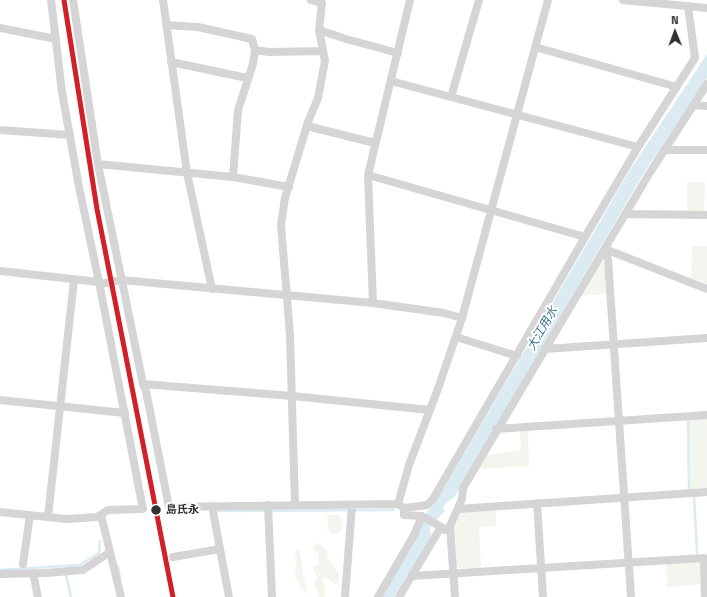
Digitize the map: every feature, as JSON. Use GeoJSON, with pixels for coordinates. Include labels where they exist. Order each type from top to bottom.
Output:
{"type":"FeatureCollection","features":[{"type":"Feature","properties":{"kind":"street"},"geometry":{"type":"LineString","coordinates":[[0,512],[67,519],[97,517],[108,510],[143,509],[70,135],[51,0]]}},
{"type":"Feature","properties":{"kind":"street"},"geometry":{"type":"LineString","coordinates":[[73,0],[98,164],[169,507],[212,506],[269,509],[295,505],[351,509],[401,506],[427,504],[434,499],[638,147],[695,58],[688,6]]}},
{"type":"Feature","properties":{"kind":"street"},"geometry":{"type":"LineString","coordinates":[[163,0],[187,173],[212,289]]}},
{"type":"Feature","properties":{"kind":"street"},"geometry":{"type":"LineString","coordinates":[[295,505],[292,396],[282,225],[289,187],[307,126],[318,98],[325,61],[319,30],[322,1],[311,0]]}},
{"type":"Feature","properties":{"kind":"street"},"geometry":{"type":"LineString","coordinates":[[373,303],[368,176],[410,0]]}},
{"type":"Feature","properties":{"kind":"street"},"geometry":{"type":"LineString","coordinates":[[451,97],[479,0]]}},
{"type":"Feature","properties":{"kind":"street"},"geometry":{"type":"LineString","coordinates":[[548,0],[462,318],[410,465],[401,506],[404,515],[422,516],[445,530],[450,526],[462,499],[463,488],[496,429],[664,150],[707,84]]}},
{"type":"Feature","properties":{"kind":"street"},"geometry":{"type":"LineString","coordinates":[[623,0],[707,8]]}},
{"type":"Feature","properties":{"kind":"street"},"geometry":{"type":"LineString","coordinates":[[166,25],[198,27],[252,39],[255,50],[253,64],[247,78],[238,110],[233,177]]}},
{"type":"Feature","properties":{"kind":"street"},"geometry":{"type":"LineString","coordinates":[[0,28],[56,39]]}},
{"type":"Feature","properties":{"kind":"street"},"geometry":{"type":"LineString","coordinates":[[319,30],[398,53]]}},
{"type":"Feature","properties":{"kind":"street"},"geometry":{"type":"LineString","coordinates":[[535,47],[677,87]]}},
{"type":"Feature","properties":{"kind":"street"},"geometry":{"type":"LineString","coordinates":[[255,50],[269,52],[323,51]]}},
{"type":"Feature","properties":{"kind":"street"},"geometry":{"type":"LineString","coordinates":[[172,62],[247,78]]}},
{"type":"Feature","properties":{"kind":"street"},"geometry":{"type":"LineString","coordinates":[[391,81],[516,116],[638,147]]}},
{"type":"Feature","properties":{"kind":"street"},"geometry":{"type":"LineString","coordinates":[[693,105],[707,106]]}},
{"type":"Feature","properties":{"kind":"street"},"geometry":{"type":"LineString","coordinates":[[307,126],[375,143]]}},
{"type":"Feature","properties":{"kind":"street"},"geometry":{"type":"LineString","coordinates":[[0,130],[70,135]]}},
{"type":"Feature","properties":{"kind":"street"},"geometry":{"type":"LineString","coordinates":[[664,150],[707,150]]}},
{"type":"Feature","properties":{"kind":"street"},"geometry":{"type":"LineString","coordinates":[[98,164],[233,177],[289,187]]}},
{"type":"Feature","properties":{"kind":"street"},"geometry":{"type":"LineString","coordinates":[[368,176],[585,237]]}},
{"type":"Feature","properties":{"kind":"street"},"geometry":{"type":"LineString","coordinates":[[625,214],[707,215]]}},
{"type":"Feature","properties":{"kind":"street"},"geometry":{"type":"LineString","coordinates":[[605,249],[707,289]]}},
{"type":"Feature","properties":{"kind":"street"},"geometry":{"type":"LineString","coordinates":[[605,249],[608,260],[631,597]]}},
{"type":"Feature","properties":{"kind":"street"},"geometry":{"type":"LineString","coordinates":[[0,271],[100,283],[121,280],[373,303],[444,313],[462,318]]}},
{"type":"Feature","properties":{"kind":"street"},"geometry":{"type":"LineString","coordinates":[[48,516],[74,280]]}},
{"type":"Feature","properties":{"kind":"street"},"geometry":{"type":"LineString","coordinates":[[456,337],[516,356]]}},
{"type":"Feature","properties":{"kind":"street"},"geometry":{"type":"LineString","coordinates":[[545,349],[707,338]]}},
{"type":"Feature","properties":{"kind":"street"},"geometry":{"type":"LineString","coordinates":[[143,384],[292,396],[430,410]]}},
{"type":"Feature","properties":{"kind":"street"},"geometry":{"type":"LineString","coordinates":[[0,400],[125,413]]}},
{"type":"Feature","properties":{"kind":"street"},"geometry":{"type":"LineString","coordinates":[[496,429],[707,415]]}},
{"type":"Feature","properties":{"kind":"street"},"geometry":{"type":"LineString","coordinates":[[458,509],[707,492]]}},
{"type":"Feature","properties":{"kind":"street"},"geometry":{"type":"LineString","coordinates":[[537,503],[543,597]]}},
{"type":"Feature","properties":{"kind":"street"},"geometry":{"type":"LineString","coordinates":[[212,506],[229,597]]}},
{"type":"Feature","properties":{"kind":"street"},"geometry":{"type":"LineString","coordinates":[[269,509],[272,597]]}},
{"type":"Feature","properties":{"kind":"street"},"geometry":{"type":"LineString","coordinates":[[345,597],[351,509]]}},
{"type":"Feature","properties":{"kind":"street"},"geometry":{"type":"LineString","coordinates":[[23,564],[30,515]]}},
{"type":"Feature","properties":{"kind":"street"},"geometry":{"type":"LineString","coordinates":[[101,515],[121,597]]}},
{"type":"Feature","properties":{"kind":"street"},"geometry":{"type":"LineString","coordinates":[[378,597],[414,535],[422,516]]}},
{"type":"Feature","properties":{"kind":"street"},"geometry":{"type":"LineString","coordinates":[[399,597],[439,526]]}},
{"type":"Feature","properties":{"kind":"street"},"geometry":{"type":"LineString","coordinates":[[450,526],[455,597]]}},
{"type":"Feature","properties":{"kind":"street"},"geometry":{"type":"LineString","coordinates":[[173,558],[220,549]]}},
{"type":"Feature","properties":{"kind":"street"},"geometry":{"type":"LineString","coordinates":[[0,574],[83,570],[110,552]]}},
{"type":"Feature","properties":{"kind":"street"},"geometry":{"type":"LineString","coordinates":[[412,576],[706,557],[705,597]]}},
{"type":"Feature","properties":{"kind":"street"},"geometry":{"type":"LineString","coordinates":[[33,573],[38,597]]}},
{"type":"Feature","properties":{"kind":"shaded area"},"geometry":{"type":"Polygon","coordinates":[[[687,182],[705,182],[704,211],[687,211],[687,182]]]}},
{"type":"Feature","properties":{"kind":"shaded area"},"geometry":{"type":"Polygon","coordinates":[[[692,246],[707,246],[707,284],[691,278],[692,246]]]}},
{"type":"Feature","properties":{"kind":"shaded area"},"geometry":{"type":"Polygon","coordinates":[[[601,261],[604,262],[606,294],[581,296],[601,261]]]}},
{"type":"Feature","properties":{"kind":"shaded area"},"geometry":{"type":"Polygon","coordinates":[[[707,418],[707,488],[690,489],[688,420],[707,418]]]}},
{"type":"Feature","properties":{"kind":"shaded area"},"geometry":{"type":"Polygon","coordinates":[[[520,431],[528,431],[529,466],[478,469],[487,455],[521,450],[520,431]]]}},
{"type":"Feature","properties":{"kind":"shaded area"},"geometry":{"type":"Polygon","coordinates":[[[496,510],[496,526],[479,527],[481,567],[460,568],[457,565],[454,523],[461,511],[496,510]]]}},
{"type":"Feature","properties":{"kind":"shaded area"},"geometry":{"type":"Polygon","coordinates":[[[328,515],[339,515],[341,518],[343,528],[335,535],[330,533],[327,518],[328,515]]]}},
{"type":"Feature","properties":{"kind":"shaded area"},"geometry":{"type":"Polygon","coordinates":[[[319,543],[326,550],[328,559],[340,575],[339,582],[334,584],[329,579],[324,577],[322,580],[325,587],[325,597],[319,597],[314,583],[318,580],[313,567],[319,564],[318,553],[313,549],[314,546],[319,543]]]}},
{"type":"Feature","properties":{"kind":"shaded area"},"geometry":{"type":"Polygon","coordinates":[[[297,549],[299,550],[307,594],[302,590],[295,576],[297,558],[294,555],[297,549]]]}},
{"type":"Feature","properties":{"kind":"shaded area"},"geometry":{"type":"Polygon","coordinates":[[[698,561],[701,564],[702,584],[667,587],[666,563],[698,561]]]}},
{"type":"Feature","properties":{"kind":"water","name":"大江用水"},"geometry":{"type":"Polygon","coordinates":[[[707,54],[707,78],[645,171],[455,496],[446,503],[443,508],[445,510],[430,528],[431,537],[394,597],[381,597],[425,515],[446,485],[630,170],[707,54]]]}},
{"type":"Feature","properties":{"kind":"waterway"},"geometry":{"type":"LineString","coordinates":[[688,420],[689,489]]}},
{"type":"Feature","properties":{"kind":"waterway"},"geometry":{"type":"LineString","coordinates":[[694,496],[697,553]]}},
{"type":"Feature","properties":{"kind":"waterway"},"geometry":{"type":"LineString","coordinates":[[216,511],[394,510]]}},
{"type":"Feature","properties":{"kind":"waterway"},"geometry":{"type":"LineString","coordinates":[[0,570],[80,565],[99,553],[100,541]]}},
{"type":"Feature","properties":{"kind":"waterway"},"geometry":{"type":"LineString","coordinates":[[118,567],[120,578]]}},
{"type":"Feature","properties":{"kind":"waterway"},"geometry":{"type":"LineString","coordinates":[[66,574],[71,597]]}},
{"type":"Feature","properties":{"kind":"transit line"},"geometry":{"type":"LineString","coordinates":[[64,0],[97,209],[173,597]]}},
{"type":"Feature","properties":{"kind":"place","name":"島氏永"},"geometry":{"type":"Point","coordinates":[156,510]}}]}
